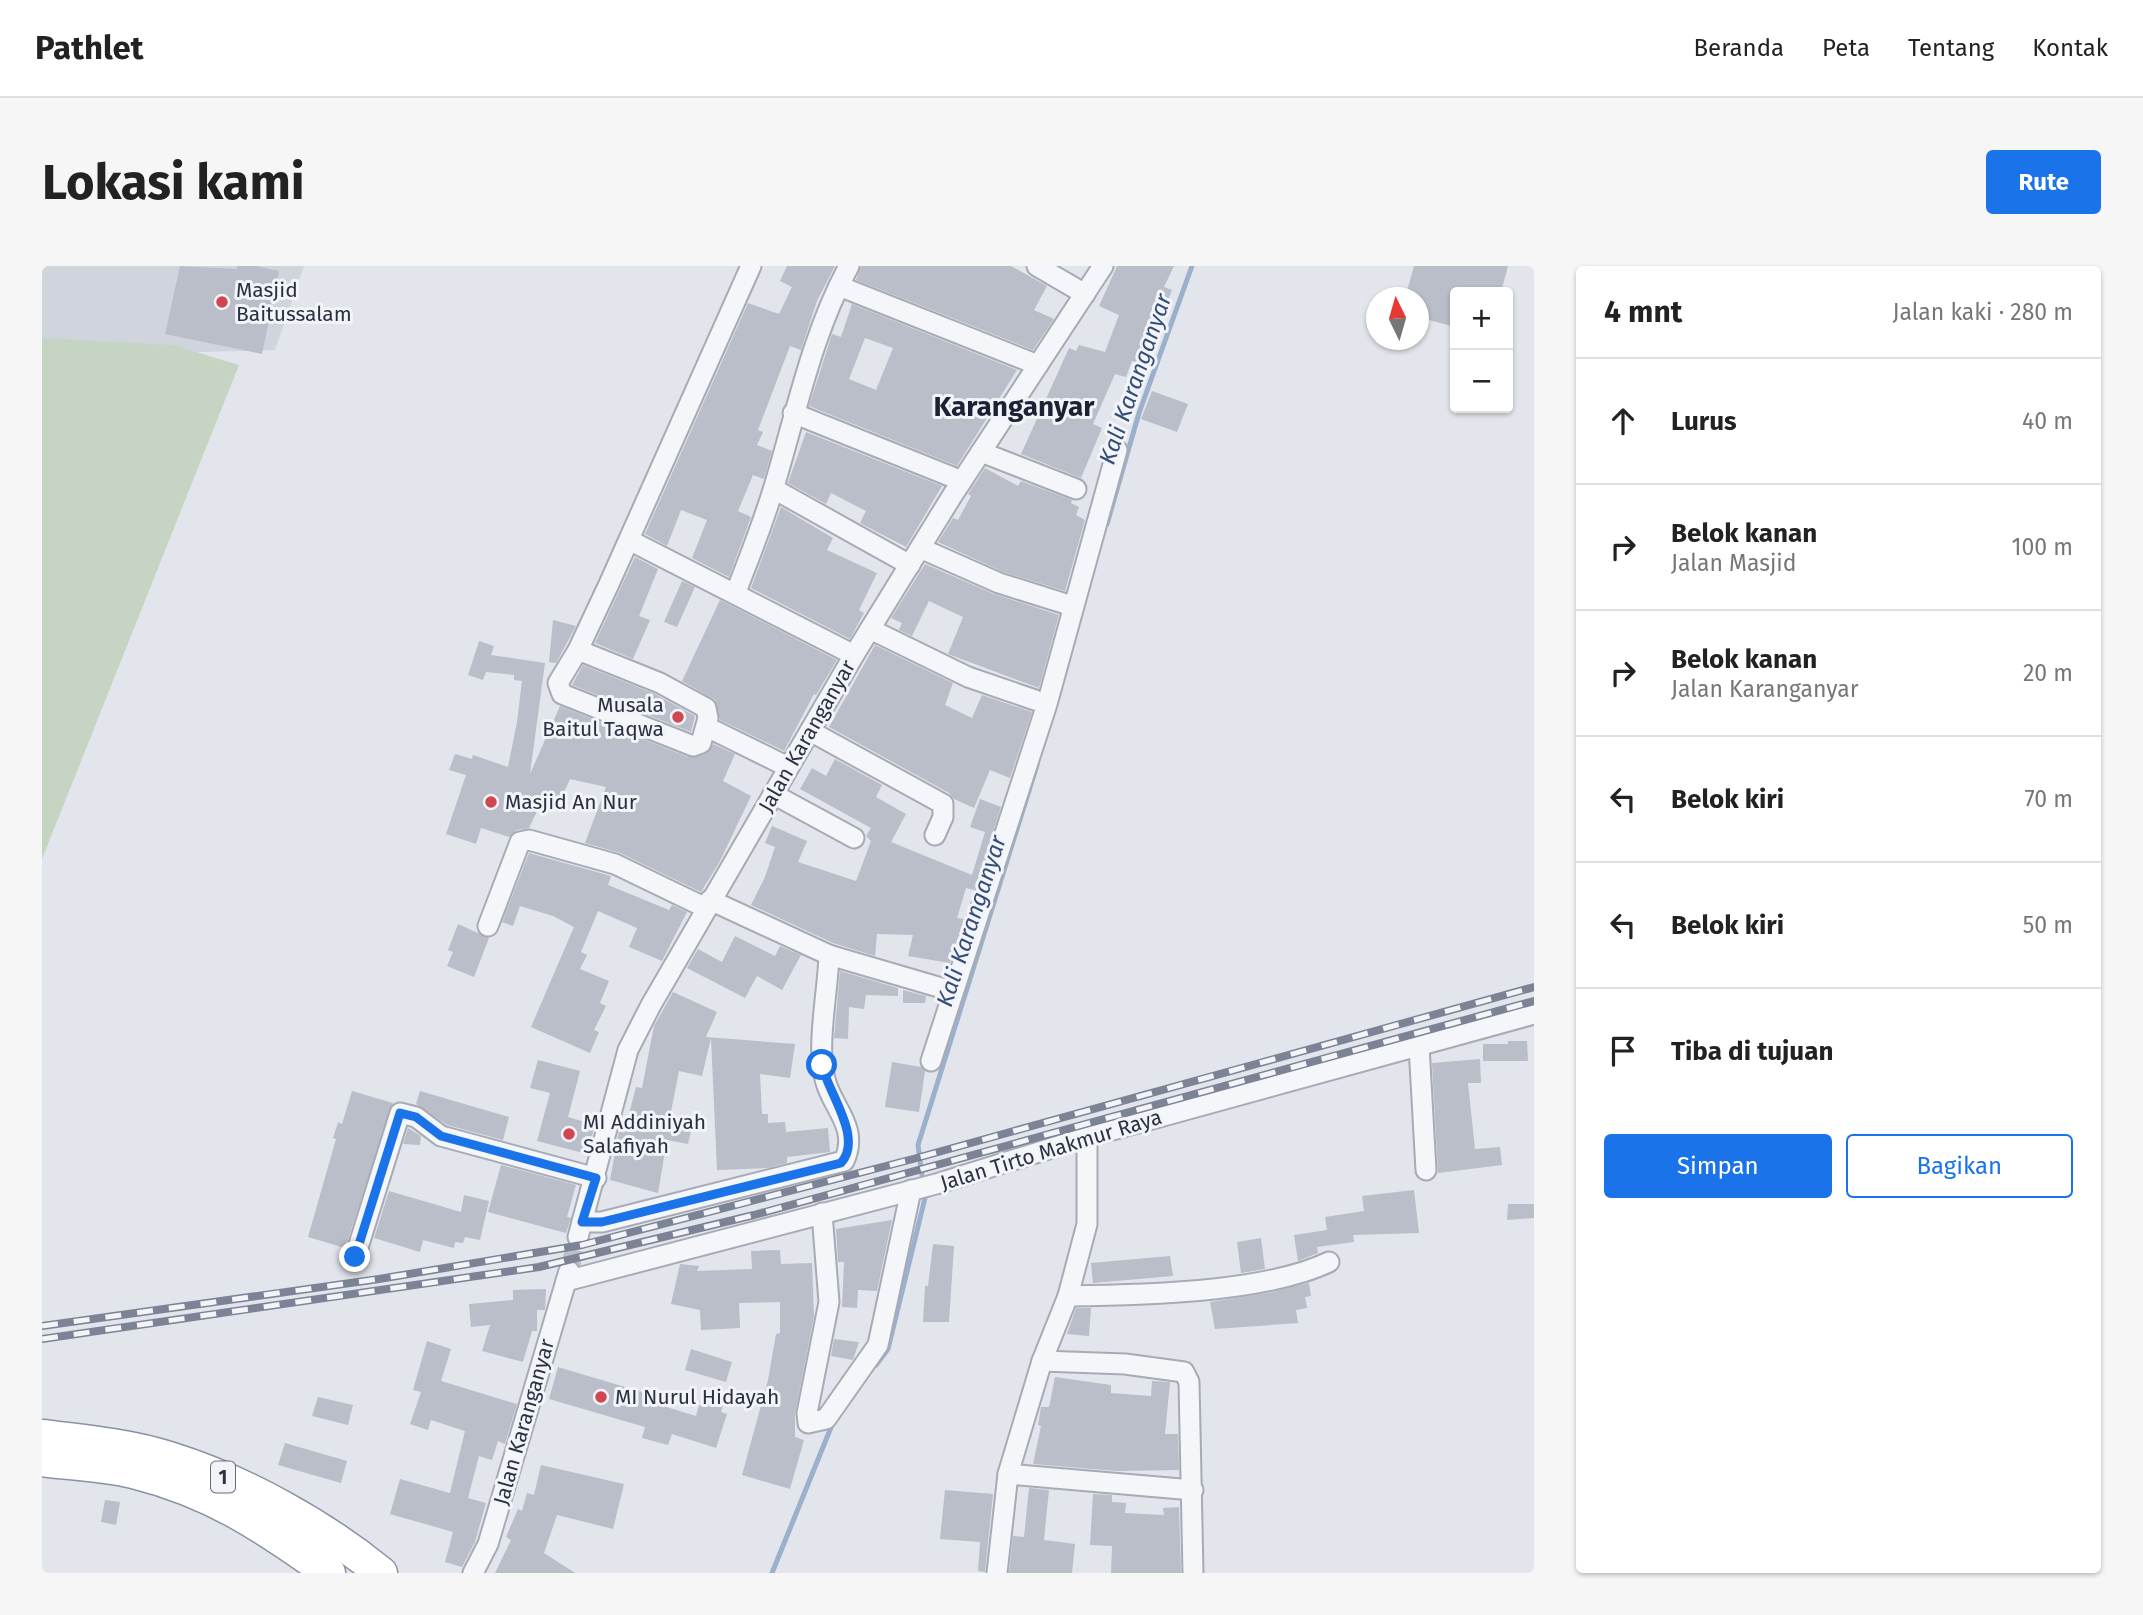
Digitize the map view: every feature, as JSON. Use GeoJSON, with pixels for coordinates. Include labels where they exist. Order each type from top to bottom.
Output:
{"type":"FeatureCollection","features":[{"type":"Feature","properties":{"kind":"highway","name":"1"},"geometry":{"type":"LineString","coordinates":[[42,1436],[167,1457],[223,1477],[277,1504],[381,1573]]}},
{"type":"Feature","properties":{"kind":"highway","name":"1"},"geometry":{"type":"LineString","coordinates":[[42,1460],[132,1472],[198,1493],[253,1519],[329,1573]]}},
{"type":"Feature","properties":{"kind":"street"},"geometry":{"type":"LineString","coordinates":[[578,650],[660,683],[706,708],[707,727],[701,744],[693,746],[562,694],[558,683],[578,650],[629,540],[751,266]]}},
{"type":"Feature","properties":{"kind":"street"},"geometry":{"type":"LineString","coordinates":[[736,592],[774,489],[793,413],[839,286],[849,266]]}},
{"type":"Feature","properties":{"kind":"street"},"geometry":{"type":"LineString","coordinates":[[1037,266],[1085,294]]}},
{"type":"Feature","properties":{"kind":"street","name":"Jalan Karanganyar"},"geometry":{"type":"LineString","coordinates":[[829,954],[822,1065],[825,1083],[846,1122],[847,1153],[841,1163],[602,1222],[580,1230],[628,1051],[708,904],[870,629],[962,481],[1103,266]]}},
{"type":"Feature","properties":{"kind":"street"},"geometry":{"type":"LineString","coordinates":[[839,286],[1038,365]]}},
{"type":"Feature","properties":{"kind":"street"},"geometry":{"type":"LineString","coordinates":[[793,413],[962,481]]}},
{"type":"Feature","properties":{"kind":"street"},"geometry":{"type":"LineString","coordinates":[[931,1061],[1047,704],[1117,450]]}},
{"type":"Feature","properties":{"kind":"street"},"geometry":{"type":"LineString","coordinates":[[981,452],[1076,489]]}},
{"type":"Feature","properties":{"kind":"street"},"geometry":{"type":"LineString","coordinates":[[774,489],[910,565]]}},
{"type":"Feature","properties":{"kind":"street"},"geometry":{"type":"LineString","coordinates":[[629,540],[736,592],[855,655]]}},
{"type":"Feature","properties":{"kind":"street"},"geometry":{"type":"LineString","coordinates":[[920,548],[999,583],[1066,604]]}},
{"type":"Feature","properties":{"kind":"street"},"geometry":{"type":"LineString","coordinates":[[870,629],[968,677],[1035,700]]}},
{"type":"Feature","properties":{"kind":"street"},"geometry":{"type":"LineString","coordinates":[[707,727],[788,767]]}},
{"type":"Feature","properties":{"kind":"street"},"geometry":{"type":"LineString","coordinates":[[810,731],[943,804],[943,817],[935,835]]}},
{"type":"Feature","properties":{"kind":"street"},"geometry":{"type":"LineString","coordinates":[[773,794],[854,838]]}},
{"type":"Feature","properties":{"kind":"street"},"geometry":{"type":"LineString","coordinates":[[488,926],[520,842],[529,840],[615,864],[829,954],[952,991]]}},
{"type":"Feature","properties":{"kind":"street","name":"Jalan Tirto Makmur Raya"},"geometry":{"type":"LineString","coordinates":[[568,1275],[936,1184],[1087,1137],[1534,1014]]}},
{"type":"Feature","properties":{"kind":"street"},"geometry":{"type":"LineString","coordinates":[[1419,1046],[1426,1170]]}},
{"type":"Feature","properties":{"kind":"street"},"geometry":{"type":"LineString","coordinates":[[355,1257],[400,1113],[416,1117],[441,1136],[596,1178]]}},
{"type":"Feature","properties":{"kind":"street"},"geometry":{"type":"LineString","coordinates":[[997,1573],[1008,1474],[1042,1361],[1068,1296],[1087,1224],[1087,1137]]}},
{"type":"Feature","properties":{"kind":"street"},"geometry":{"type":"LineString","coordinates":[[822,1213],[829,1302],[807,1413],[808,1423],[826,1419],[878,1345],[913,1189]]}},
{"type":"Feature","properties":{"kind":"street"},"geometry":{"type":"LineString","coordinates":[[1068,1296],[1131,1295],[1239,1284],[1301,1273],[1329,1262]]}},
{"type":"Feature","properties":{"kind":"street","name":"Jalan Karanganyar"},"geometry":{"type":"LineString","coordinates":[[472,1573],[488,1544],[568,1275]]}},
{"type":"Feature","properties":{"kind":"street"},"geometry":{"type":"LineString","coordinates":[[1042,1361],[1174,1368],[1184,1372],[1189,1382],[1193,1573]]}},
{"type":"Feature","properties":{"kind":"street"},"geometry":{"type":"LineString","coordinates":[[1008,1474],[1193,1490]]}},
{"type":"Feature","properties":{"kind":"shaded area"},"geometry":{"type":"Polygon","coordinates":[[[42,266],[304,266],[275,350],[96,355],[42,347],[42,266]]]}},
{"type":"Feature","properties":{"kind":"green space"},"geometry":{"type":"Polygon","coordinates":[[[42,338],[173,345],[239,365],[42,859],[42,338]]]}},
{"type":"Feature","properties":{"kind":"building","name":"Masjid Baitussalam"},"geometry":{"type":"Polygon","coordinates":[[[180,266],[237,269],[237,266],[256,266],[279,271],[262,354],[165,334],[180,266]]]}},
{"type":"Feature","properties":{"kind":"building"},"geometry":{"type":"Polygon","coordinates":[[[787,266],[835,266],[817,301],[801,350],[790,346],[758,430],[763,432],[757,445],[772,451],[764,479],[753,475],[738,511],[751,517],[729,577],[692,558],[707,520],[681,510],[667,546],[645,534],[748,303],[779,314],[792,287],[780,281],[787,266]]]}},
{"type":"Feature","properties":{"kind":"building"},"geometry":{"type":"Polygon","coordinates":[[[861,266],[1011,266],[1047,286],[1034,310],[1054,319],[1033,350],[856,280],[861,266]]]}},
{"type":"Feature","properties":{"kind":"building"},"geometry":{"type":"Polygon","coordinates":[[[1117,266],[1174,266],[1164,287],[1172,290],[1143,365],[1132,361],[1126,377],[1115,374],[1093,424],[1102,428],[1081,478],[1021,454],[1069,348],[1076,351],[1079,345],[1105,352],[1119,315],[1099,306],[1117,266]]]}},
{"type":"Feature","properties":{"kind":"building"},"geometry":{"type":"Polygon","coordinates":[[[1414,266],[1508,266],[1502,287],[1450,287],[1450,326],[1429,320],[1429,287],[1408,287],[1414,266]]]}},
{"type":"Feature","properties":{"kind":"building"},"geometry":{"type":"Polygon","coordinates":[[[852,304],[1017,370],[957,466],[809,406],[832,334],[841,337],[852,304]],[[865,338],[849,379],[876,390],[893,348],[865,338]]]}},
{"type":"Feature","properties":{"kind":"building"},"geometry":{"type":"Polygon","coordinates":[[[1152,391],[1188,404],[1177,432],[1141,419],[1152,391]]]}},
{"type":"Feature","properties":{"kind":"building"},"geometry":{"type":"Polygon","coordinates":[[[806,432],[942,486],[906,547],[860,523],[866,511],[831,493],[826,504],[788,483],[806,432]]]}},
{"type":"Feature","properties":{"kind":"building"},"geometry":{"type":"Polygon","coordinates":[[[985,468],[1018,486],[1021,481],[1072,500],[1071,503],[1079,507],[1076,515],[1085,520],[1065,591],[1003,572],[938,542],[953,518],[958,520],[971,496],[968,494],[985,468]]]}},
{"type":"Feature","properties":{"kind":"building"},"geometry":{"type":"Polygon","coordinates":[[[781,507],[833,538],[827,550],[877,573],[859,610],[864,613],[850,639],[751,588],[781,507]]]}},
{"type":"Feature","properties":{"kind":"building"},"geometry":{"type":"Polygon","coordinates":[[[635,557],[658,569],[639,616],[650,620],[633,659],[595,643],[635,557]]]}},
{"type":"Feature","properties":{"kind":"building"},"geometry":{"type":"Polygon","coordinates":[[[925,564],[994,594],[1059,615],[1039,688],[948,654],[963,617],[929,601],[912,636],[899,630],[902,623],[891,618],[925,564]]]}},
{"type":"Feature","properties":{"kind":"building"},"geometry":{"type":"Polygon","coordinates":[[[682,581],[695,587],[677,627],[664,622],[682,581]]]}},
{"type":"Feature","properties":{"kind":"building"},"geometry":{"type":"Polygon","coordinates":[[[720,600],[837,660],[816,695],[814,694],[784,751],[720,720],[715,700],[682,681],[720,600]]]}},
{"type":"Feature","properties":{"kind":"building"},"geometry":{"type":"Polygon","coordinates":[[[553,620],[576,626],[556,663],[549,662],[553,620]]]}},
{"type":"Feature","properties":{"kind":"building"},"geometry":{"type":"Polygon","coordinates":[[[479,641],[494,646],[491,655],[545,663],[530,774],[560,706],[688,757],[705,754],[713,744],[735,754],[723,781],[751,796],[719,863],[701,892],[620,853],[585,843],[606,787],[570,779],[556,810],[541,803],[529,828],[517,830],[509,837],[481,828],[476,844],[446,834],[466,775],[449,770],[455,754],[472,759],[473,755],[508,767],[517,722],[522,681],[514,680],[514,675],[486,672],[483,680],[468,675],[479,641]]]}},
{"type":"Feature","properties":{"kind":"building"},"geometry":{"type":"Polygon","coordinates":[[[875,645],[953,683],[945,705],[972,718],[982,695],[1032,712],[1010,778],[990,770],[974,808],[829,727],[875,645]]]}},
{"type":"Feature","properties":{"kind":"building"},"geometry":{"type":"Polygon","coordinates":[[[583,665],[655,694],[695,716],[691,732],[572,685],[583,665]]]}},
{"type":"Feature","properties":{"kind":"building"},"geometry":{"type":"Polygon","coordinates":[[[835,759],[882,785],[876,797],[906,814],[891,842],[972,875],[985,832],[970,827],[980,799],[1001,807],[974,890],[966,888],[957,918],[964,919],[950,963],[908,956],[913,935],[877,934],[875,956],[833,943],[751,905],[765,877],[775,847],[765,843],[772,826],[807,841],[798,862],[856,881],[871,841],[866,836],[871,828],[800,789],[812,768],[826,776],[835,759]]]}},
{"type":"Feature","properties":{"kind":"building"},"geometry":{"type":"Polygon","coordinates":[[[529,853],[611,876],[608,885],[669,910],[672,905],[687,912],[662,961],[629,947],[637,928],[598,911],[581,952],[587,955],[580,969],[609,981],[600,1003],[606,1006],[594,1030],[599,1032],[590,1053],[531,1027],[574,927],[553,916],[520,906],[513,926],[502,922],[529,853]]]}},
{"type":"Feature","properties":{"kind":"building"},"geometry":{"type":"Polygon","coordinates":[[[458,924],[489,938],[474,977],[447,966],[453,952],[448,950],[458,924]]]}},
{"type":"Feature","properties":{"kind":"building"},"geometry":{"type":"Polygon","coordinates":[[[735,936],[775,956],[780,946],[801,955],[782,990],[757,976],[745,998],[687,968],[698,949],[722,962],[735,936]]]}},
{"type":"Feature","properties":{"kind":"building"},"geometry":{"type":"Polygon","coordinates":[[[840,971],[898,988],[898,996],[866,995],[864,1009],[849,1007],[848,1039],[834,1038],[840,971]]]}},
{"type":"Feature","properties":{"kind":"building"},"geometry":{"type":"Polygon","coordinates":[[[903,990],[926,996],[925,1003],[903,1003],[903,990]]]}},
{"type":"Feature","properties":{"kind":"building"},"geometry":{"type":"Polygon","coordinates":[[[673,992],[717,1012],[706,1037],[795,1044],[790,1078],[760,1074],[762,1114],[768,1114],[768,1123],[785,1122],[786,1132],[828,1128],[830,1152],[787,1157],[787,1163],[768,1168],[717,1170],[711,1038],[702,1076],[679,1071],[669,1122],[692,1126],[688,1144],[667,1140],[658,1193],[610,1180],[619,1131],[624,1133],[636,1087],[642,1088],[654,1026],[673,992]]]}},
{"type":"Feature","properties":{"kind":"building"},"geometry":{"type":"Polygon","coordinates":[[[1508,1041],[1527,1041],[1528,1061],[1483,1061],[1483,1044],[1508,1044],[1508,1041]]]}},
{"type":"Feature","properties":{"kind":"building"},"geometry":{"type":"Polygon","coordinates":[[[1480,1059],[1481,1083],[1468,1083],[1475,1149],[1500,1147],[1502,1165],[1438,1173],[1432,1063],[1480,1059]]]}},
{"type":"Feature","properties":{"kind":"building"},"geometry":{"type":"Polygon","coordinates":[[[538,1060],[580,1071],[568,1117],[595,1125],[587,1154],[537,1141],[550,1093],[530,1088],[538,1060]]]}},
{"type":"Feature","properties":{"kind":"building"},"geometry":{"type":"Polygon","coordinates":[[[892,1062],[921,1067],[925,1071],[919,1112],[885,1107],[892,1062]]]}},
{"type":"Feature","properties":{"kind":"building"},"geometry":{"type":"Polygon","coordinates":[[[352,1091],[393,1103],[345,1248],[308,1237],[336,1139],[333,1138],[338,1122],[342,1124],[352,1091]]]}},
{"type":"Feature","properties":{"kind":"building"},"geometry":{"type":"Polygon","coordinates":[[[420,1091],[509,1117],[503,1140],[447,1125],[416,1104],[420,1091]]]}},
{"type":"Feature","properties":{"kind":"building"},"geometry":{"type":"Polygon","coordinates":[[[408,1128],[421,1136],[420,1145],[403,1144],[408,1128]]]}},
{"type":"Feature","properties":{"kind":"building"},"geometry":{"type":"Polygon","coordinates":[[[501,1165],[576,1185],[567,1217],[571,1218],[566,1233],[488,1212],[501,1165]]]}},
{"type":"Feature","properties":{"kind":"building"},"geometry":{"type":"Polygon","coordinates":[[[1414,1190],[1419,1233],[1353,1235],[1354,1242],[1317,1247],[1318,1253],[1298,1261],[1294,1235],[1327,1230],[1325,1217],[1364,1211],[1362,1196],[1414,1190]]]}},
{"type":"Feature","properties":{"kind":"building"},"geometry":{"type":"Polygon","coordinates":[[[389,1191],[461,1212],[464,1195],[489,1201],[480,1240],[465,1237],[463,1243],[455,1242],[454,1248],[423,1240],[420,1252],[374,1238],[389,1191]]]}},
{"type":"Feature","properties":{"kind":"building"},"geometry":{"type":"Polygon","coordinates":[[[1508,1204],[1534,1204],[1534,1218],[1507,1220],[1508,1204]]]}},
{"type":"Feature","properties":{"kind":"building"},"geometry":{"type":"Polygon","coordinates":[[[892,1220],[877,1291],[858,1290],[857,1308],[842,1307],[844,1262],[838,1262],[836,1229],[892,1220]]]}},
{"type":"Feature","properties":{"kind":"building"},"geometry":{"type":"Polygon","coordinates":[[[1261,1238],[1265,1269],[1241,1273],[1237,1242],[1261,1238]]]}},
{"type":"Feature","properties":{"kind":"building"},"geometry":{"type":"Polygon","coordinates":[[[933,1244],[954,1246],[949,1322],[923,1322],[925,1286],[928,1286],[933,1244]]]}},
{"type":"Feature","properties":{"kind":"building"},"geometry":{"type":"Polygon","coordinates":[[[780,1250],[781,1264],[812,1263],[814,1316],[795,1414],[795,1437],[804,1440],[790,1489],[742,1475],[768,1380],[776,1334],[780,1333],[780,1302],[739,1303],[740,1328],[701,1330],[700,1310],[671,1304],[680,1264],[699,1266],[697,1271],[752,1269],[751,1251],[780,1250]]]}},
{"type":"Feature","properties":{"kind":"building"},"geometry":{"type":"Polygon","coordinates":[[[1170,1256],[1173,1276],[1093,1283],[1091,1263],[1170,1256]]]}},
{"type":"Feature","properties":{"kind":"building"},"geometry":{"type":"Polygon","coordinates":[[[1309,1283],[1311,1296],[1305,1297],[1307,1308],[1296,1310],[1298,1323],[1215,1329],[1210,1302],[1309,1283]]]}},
{"type":"Feature","properties":{"kind":"building"},"geometry":{"type":"Polygon","coordinates":[[[546,1289],[545,1310],[537,1310],[537,1331],[532,1331],[523,1362],[482,1351],[490,1325],[471,1327],[469,1304],[513,1300],[513,1290],[546,1289]]]}},
{"type":"Feature","properties":{"kind":"building"},"geometry":{"type":"Polygon","coordinates":[[[1076,1308],[1091,1308],[1089,1336],[1067,1334],[1076,1308]]]}},
{"type":"Feature","properties":{"kind":"building"},"geometry":{"type":"Polygon","coordinates":[[[834,1339],[859,1342],[853,1360],[831,1356],[834,1339]]]}},
{"type":"Feature","properties":{"kind":"building"},"geometry":{"type":"Polygon","coordinates":[[[427,1341],[451,1349],[441,1381],[517,1404],[505,1444],[498,1441],[492,1460],[479,1456],[468,1498],[486,1503],[475,1542],[462,1567],[445,1562],[453,1532],[390,1514],[400,1479],[450,1493],[465,1431],[431,1420],[428,1430],[410,1424],[421,1392],[413,1390],[427,1341]]]}},
{"type":"Feature","properties":{"kind":"building"},"geometry":{"type":"Polygon","coordinates":[[[691,1349],[732,1362],[726,1382],[685,1370],[691,1349]]]}},
{"type":"Feature","properties":{"kind":"building"},"geometry":{"type":"Polygon","coordinates":[[[558,1367],[652,1395],[650,1402],[696,1416],[699,1405],[704,1407],[710,1388],[727,1393],[721,1412],[727,1414],[716,1448],[672,1434],[668,1445],[642,1438],[645,1427],[549,1399],[558,1367]]]}},
{"type":"Feature","properties":{"kind":"building"},"geometry":{"type":"Polygon","coordinates":[[[1055,1377],[1111,1385],[1111,1393],[1151,1396],[1152,1381],[1170,1382],[1165,1434],[1178,1434],[1179,1470],[1116,1471],[1033,1464],[1041,1426],[1038,1425],[1041,1407],[1049,1407],[1055,1377]]]}},
{"type":"Feature","properties":{"kind":"building"},"geometry":{"type":"Polygon","coordinates":[[[318,1397],[353,1405],[348,1425],[312,1416],[318,1397]]]}},
{"type":"Feature","properties":{"kind":"building"},"geometry":{"type":"Polygon","coordinates":[[[285,1443],[347,1461],[341,1483],[278,1465],[285,1443]]]}},
{"type":"Feature","properties":{"kind":"building"},"geometry":{"type":"Polygon","coordinates":[[[541,1465],[624,1484],[613,1529],[557,1515],[544,1553],[575,1573],[495,1573],[511,1540],[506,1537],[518,1509],[522,1511],[527,1493],[534,1495],[541,1465]]]}},
{"type":"Feature","properties":{"kind":"building"},"geometry":{"type":"Polygon","coordinates":[[[1029,1488],[1049,1490],[1044,1540],[1075,1544],[1072,1573],[1009,1573],[1013,1536],[1024,1537],[1029,1488]]]}},
{"type":"Feature","properties":{"kind":"building"},"geometry":{"type":"Polygon","coordinates":[[[945,1490],[993,1494],[985,1572],[978,1571],[980,1542],[940,1539],[945,1490]]]}},
{"type":"Feature","properties":{"kind":"building"},"geometry":{"type":"Polygon","coordinates":[[[1093,1494],[1112,1495],[1112,1502],[1126,1503],[1125,1513],[1164,1515],[1163,1508],[1179,1507],[1181,1573],[1111,1573],[1112,1546],[1090,1545],[1093,1494]]]}},
{"type":"Feature","properties":{"kind":"building"},"geometry":{"type":"Polygon","coordinates":[[[105,1500],[120,1502],[116,1525],[101,1522],[105,1500]]]}},
{"type":"Feature","properties":{"kind":"waterway","name":"Kali Karanganyar"},"geometry":{"type":"LineString","coordinates":[[1107,524],[1139,413],[1192,266]]}},
{"type":"Feature","properties":{"kind":"waterway","name":"Kali Karanganyar"},"geometry":{"type":"LineString","coordinates":[[876,1365],[888,1349],[925,1198],[918,1145],[1037,765]]}},
{"type":"Feature","properties":{"kind":"waterway","name":"Kali Karanganyar"},"geometry":{"type":"LineString","coordinates":[[772,1573],[834,1420]]}},
{"type":"Feature","properties":{"kind":"tunnel"},"geometry":{"type":"LineString","coordinates":[[570,1268],[578,1237]]}},
{"type":"Feature","properties":{"kind":"railway"},"geometry":{"type":"LineString","coordinates":[[42,1326],[379,1279],[582,1245],[913,1159],[1534,987]]}},
{"type":"Feature","properties":{"kind":"railway"},"geometry":{"type":"LineString","coordinates":[[42,1339],[539,1267],[754,1215],[1534,1001]]}},
{"type":"Feature","properties":{"kind":"place","name":"Masjid Baitussalam"},"geometry":{"type":"Point","coordinates":[222,302]}},
{"type":"Feature","properties":{"kind":"place","name":"Musala Baitul Taqwa"},"geometry":{"type":"Point","coordinates":[678,717]}},
{"type":"Feature","properties":{"kind":"place","name":"Masjid An Nur"},"geometry":{"type":"Point","coordinates":[491,802]}},
{"type":"Feature","properties":{"kind":"place","name":"MI Addiniyah Salafiyah"},"geometry":{"type":"Point","coordinates":[569,1134]}},
{"type":"Feature","properties":{"kind":"place","name":"MI Nurul Hidayah"},"geometry":{"type":"Point","coordinates":[601,1397]}},
{"type":"Feature","properties":{"kind":"district","name":"Karanganyar"},"geometry":{"type":"Point","coordinates":[1014,406]}},
{"type":"Feature","properties":{"kind":"route"},"geometry":{"type":"LineString","coordinates":[[355,1257],[400,1113],[416,1117],[441,1136],[596,1178],[582,1222],[602,1222],[844,1161],[847,1153],[846,1122],[825,1083],[822,1065]]}}]}
